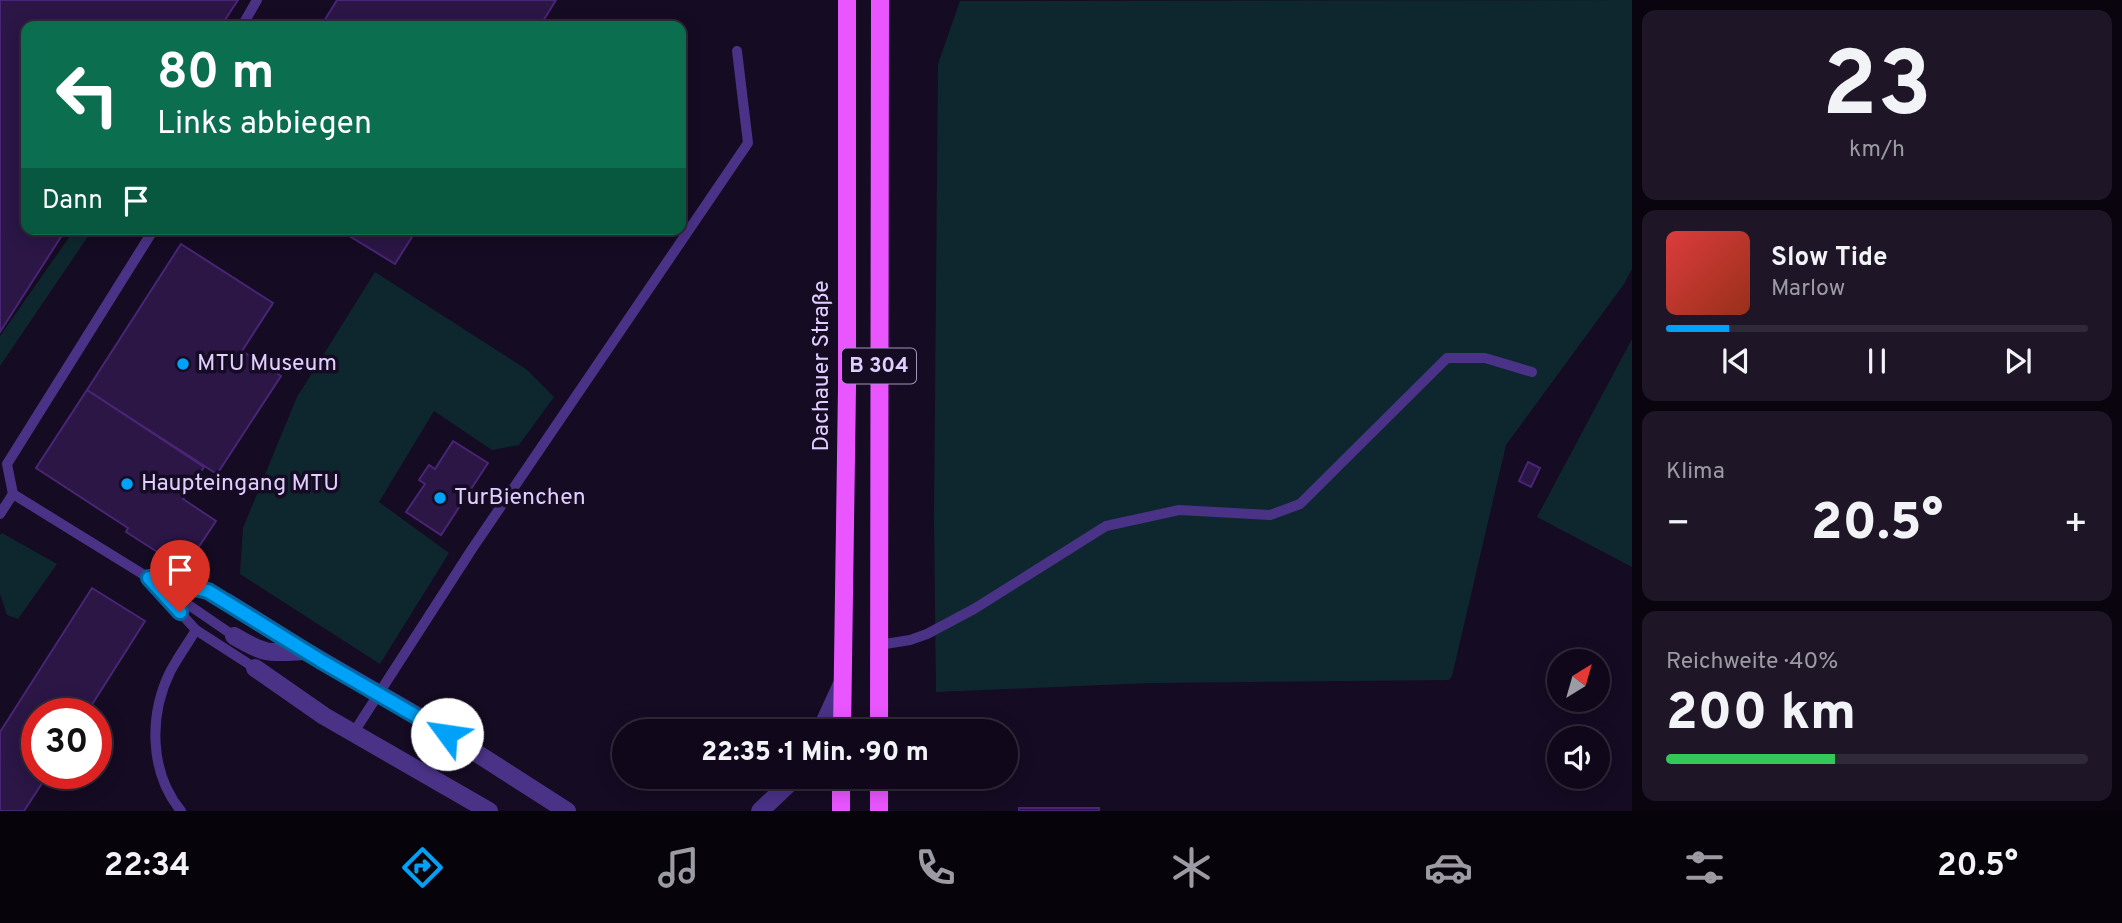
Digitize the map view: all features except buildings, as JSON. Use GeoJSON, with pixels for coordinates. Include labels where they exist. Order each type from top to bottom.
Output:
{"type":"FeatureCollection","features":[{"type":"Feature","properties":{"kind":"main road","name":"Dachauer Straße"},"geometry":{"type":"LineString","coordinates":[[842,719],[847,387],[847,0]]}},
{"type":"Feature","properties":{"kind":"main road","name":"B 304"},"geometry":{"type":"LineString","coordinates":[[879,719],[880,0]]}},
{"type":"Feature","properties":{"kind":"main road"},"geometry":{"type":"LineString","coordinates":[[841,789],[841,811]]}},
{"type":"Feature","properties":{"kind":"main road"},"geometry":{"type":"LineString","coordinates":[[879,789],[879,811]]}},
{"type":"Feature","properties":{"kind":"street"},"geometry":{"type":"LineString","coordinates":[[227,602],[304,651],[428,722],[567,811]]}},
{"type":"Feature","properties":{"kind":"street"},"geometry":{"type":"LineString","coordinates":[[234,636],[257,650],[270,653],[304,651]]}},
{"type":"Feature","properties":{"kind":"street"},"geometry":{"type":"LineString","coordinates":[[255,668],[324,716],[489,811]]}},
{"type":"Feature","properties":{"kind":"street"},"geometry":{"type":"LineString","coordinates":[[826,719],[842,684]]}},
{"type":"Feature","properties":{"kind":"street"},"geometry":{"type":"LineString","coordinates":[[760,811],[783,789]]}},
{"type":"Feature","properties":{"kind":"lane"},"geometry":{"type":"LineString","coordinates":[[245,21],[257,0]]}},
{"type":"Feature","properties":{"kind":"lane"},"geometry":{"type":"LineString","coordinates":[[686,234],[748,143],[737,51]]}},
{"type":"Feature","properties":{"kind":"lane"},"geometry":{"type":"LineString","coordinates":[[0,514],[13,494],[7,464],[150,235]]}},
{"type":"Feature","properties":{"kind":"lane"},"geometry":{"type":"LineString","coordinates":[[354,733],[472,549],[685,235]]}},
{"type":"Feature","properties":{"kind":"lane"},"geometry":{"type":"LineString","coordinates":[[879,645],[910,640],[938,628],[974,609],[1107,526],[1179,510],[1270,515],[1300,504],[1447,358],[1485,358],[1532,372]]}},
{"type":"Feature","properties":{"kind":"lane"},"geometry":{"type":"LineString","coordinates":[[13,494],[149,578],[234,636]]}},
{"type":"Feature","properties":{"kind":"lane"},"geometry":{"type":"LineString","coordinates":[[149,578],[208,591],[227,602]]}},
{"type":"Feature","properties":{"kind":"lane"},"geometry":{"type":"LineString","coordinates":[[149,578],[196,630],[255,668]]}},
{"type":"Feature","properties":{"kind":"lane"},"geometry":{"type":"LineString","coordinates":[[181,811],[164,782],[156,754],[155,727],[159,702],[171,671],[196,630]]}},
{"type":"Feature","properties":{"kind":"shaded area"},"geometry":{"type":"Polygon","coordinates":[[[1632,0],[1632,269],[1624,284],[1506,445],[1449,680],[1150,683],[936,692],[934,517],[938,64],[960,1],[1632,0]]]}},
{"type":"Feature","properties":{"kind":"shaded area"},"geometry":{"type":"Polygon","coordinates":[[[71,235],[89,235],[0,366],[0,336],[71,235]]]}},
{"type":"Feature","properties":{"kind":"shaded area"},"geometry":{"type":"Polygon","coordinates":[[[375,272],[526,369],[554,397],[519,445],[492,450],[434,411],[379,502],[449,553],[380,664],[240,574],[243,528],[297,397],[375,272]]]}},
{"type":"Feature","properties":{"kind":"shaded area"},"geometry":{"type":"Polygon","coordinates":[[[1632,339],[1632,567],[1537,517],[1632,339]]]}},
{"type":"Feature","properties":{"kind":"shaded area"},"geometry":{"type":"Polygon","coordinates":[[[2,533],[57,564],[18,619],[7,615],[0,594],[2,533]]]}},
{"type":"Feature","properties":{"kind":"place","name":"MTU Museum"},"geometry":{"type":"Point","coordinates":[183,364]}},
{"type":"Feature","properties":{"kind":"place","name":"Haupteingang MTU"},"geometry":{"type":"Point","coordinates":[127,484]}},
{"type":"Feature","properties":{"kind":"place","name":"TurBienchen"},"geometry":{"type":"Point","coordinates":[440,498]}},
{"type":"Feature","properties":{"kind":"route"},"geometry":{"type":"LineString","coordinates":[[180,612],[149,578],[208,591],[447,734]]}}]}
